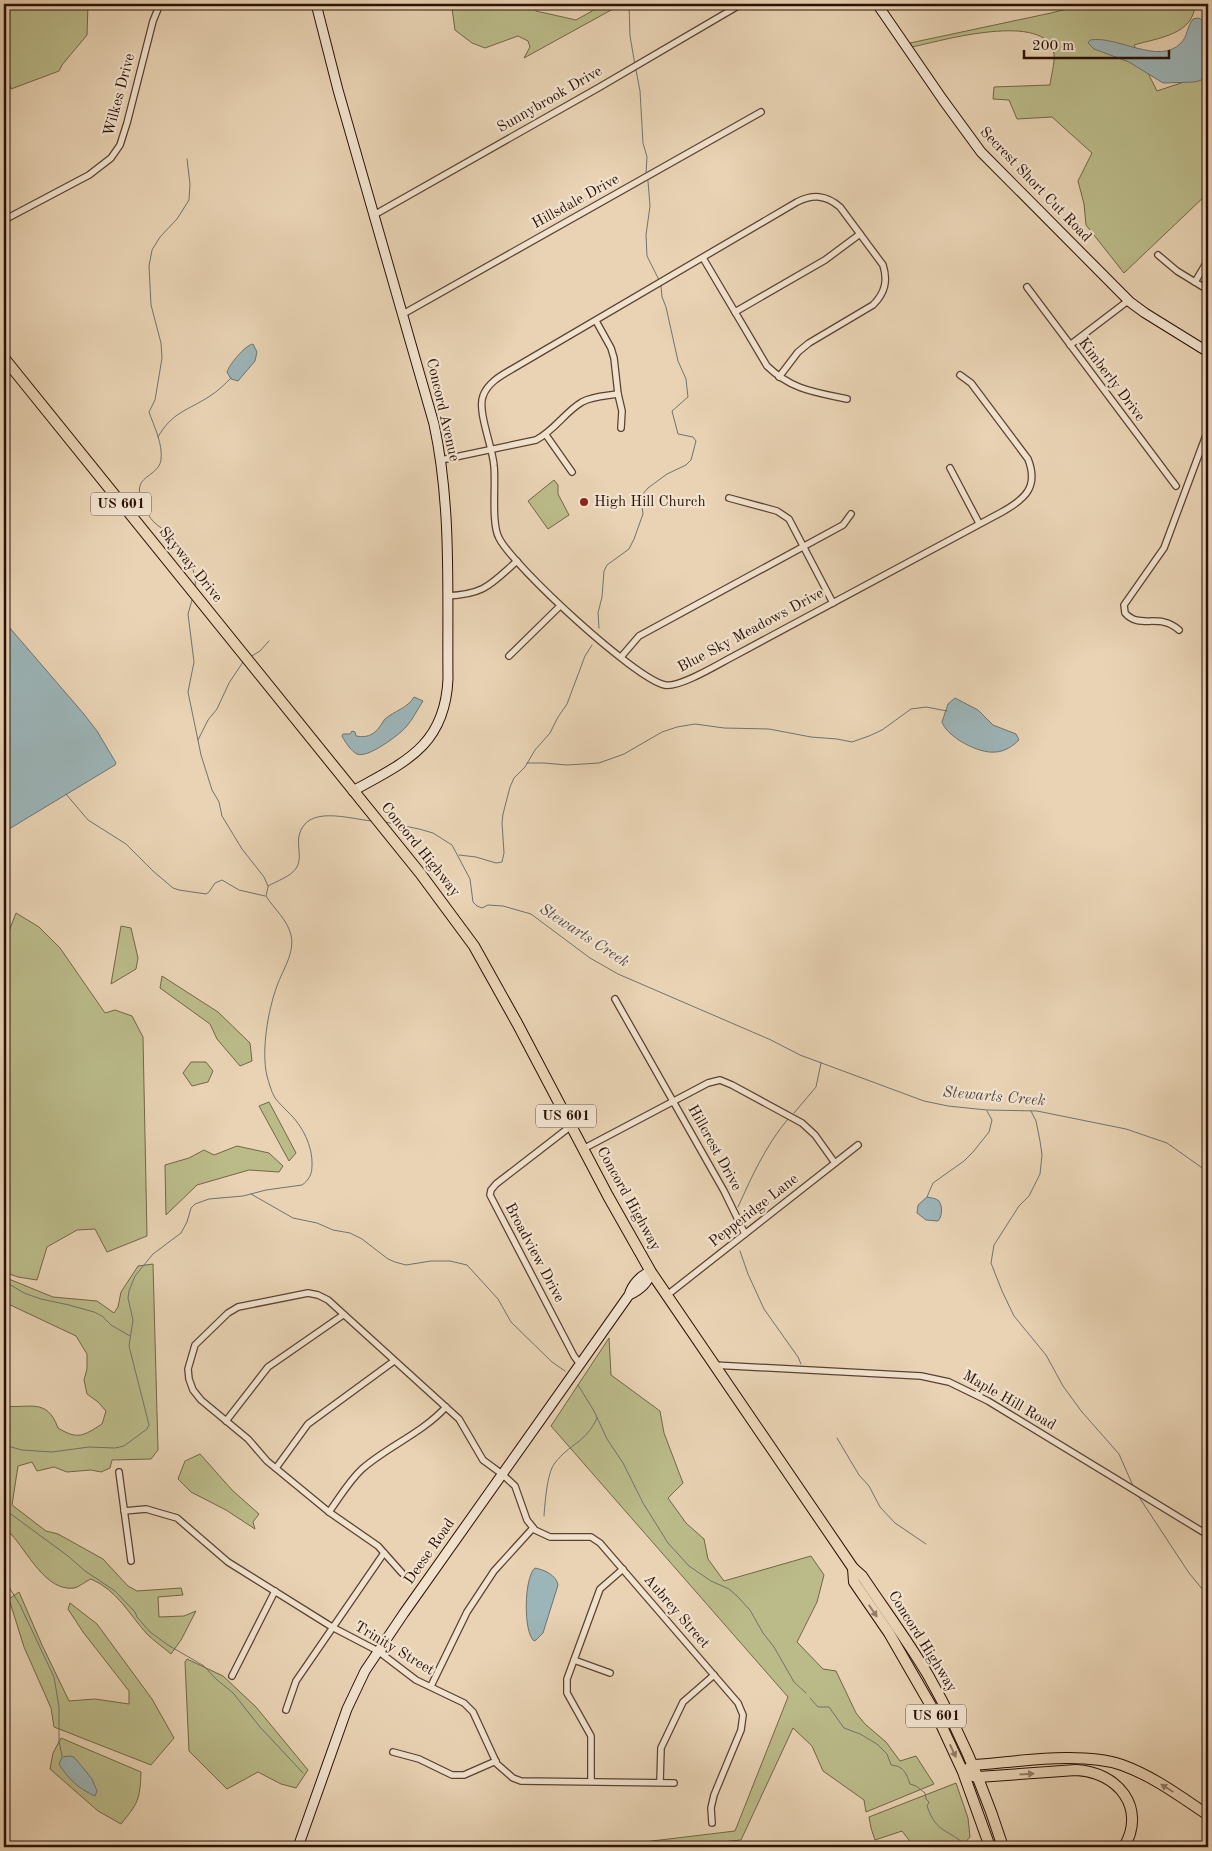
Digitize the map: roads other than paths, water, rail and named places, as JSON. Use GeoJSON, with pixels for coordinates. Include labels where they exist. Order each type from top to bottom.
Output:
{"type":"FeatureCollection","features":[{"type":"Feature","properties":{"kind":"highway","name":"Skyway Drive"},"geometry":{"type":"LineString","coordinates":[[4,358],[353,791]]}},
{"type":"Feature","properties":{"kind":"highway","name":"Concord Highway"},"geometry":{"type":"LineString","coordinates":[[353,791],[448,909],[474,946],[517,1023],[624,1226],[666,1296],[852,1568],[862,1576],[927,1674],[973,1765],[1003,1847]]}},
{"type":"Feature","properties":{"kind":"highway","name":"Concord Highway"},"geometry":{"type":"LineString","coordinates":[[852,1568],[854,1582],[889,1633],[938,1718],[963,1772],[990,1847]]}},
{"type":"Feature","properties":{"kind":"highway"},"geometry":{"type":"LineString","coordinates":[[963,1772],[973,1765],[1076,1758],[1104,1760],[1128,1767],[1145,1775],[1208,1815]]}},
{"type":"Feature","properties":{"kind":"highway"},"geometry":{"type":"LineString","coordinates":[[963,1772],[978,1777],[1076,1770],[1090,1771],[1105,1776],[1122,1790],[1131,1810],[1131,1831],[1124,1847]]}},
{"type":"Feature","properties":{"kind":"street","name":"Wilkes Drive"},"geometry":{"type":"LineString","coordinates":[[4,220],[88,175],[111,158],[120,145],[150,29],[160,4]]}},
{"type":"Feature","properties":{"kind":"street","name":"Concord Avenue"},"geometry":{"type":"LineString","coordinates":[[316,4],[338,90],[434,424],[445,492],[448,690],[438,725],[419,750],[399,765],[353,791]]}},
{"type":"Feature","properties":{"kind":"street","name":"Secrest Short Cut Road"},"geometry":{"type":"LineString","coordinates":[[877,4],[946,105],[982,152],[1129,300],[1145,313],[1208,352]]}},
{"type":"Feature","properties":{"kind":"street","name":"Sunnybrook Drive"},"geometry":{"type":"LineString","coordinates":[[374,215],[738,6]]}},
{"type":"Feature","properties":{"kind":"street","name":"Hillsdale Drive"},"geometry":{"type":"LineString","coordinates":[[403,314],[761,112]]}},
{"type":"Feature","properties":{"kind":"street","name":"Blue Sky Meadows Drive"},"geometry":{"type":"LineString","coordinates":[[778,377],[798,352],[809,343],[874,305],[881,297],[886,276],[883,265],[840,207],[831,199],[818,196],[808,197],[508,372],[488,387],[483,396],[481,407],[494,466],[498,536],[517,561],[560,606],[621,658],[648,677],[664,685],[674,685],[704,672],[1018,503],[1027,494],[1031,482],[1032,469],[1028,459],[971,383],[960,375]]}},
{"type":"Feature","properties":{"kind":"street"},"geometry":{"type":"LineString","coordinates":[[735,312],[825,260],[860,234]]}},
{"type":"Feature","properties":{"kind":"street"},"geometry":{"type":"LineString","coordinates":[[1158,255],[1177,271],[1208,290]]}},
{"type":"Feature","properties":{"kind":"street"},"geometry":{"type":"LineString","coordinates":[[703,258],[767,366],[778,377],[794,386],[847,399]]}},
{"type":"Feature","properties":{"kind":"street"},"geometry":{"type":"LineString","coordinates":[[1195,282],[1208,260]]}},
{"type":"Feature","properties":{"kind":"street","name":"Kimberly Drive"},"geometry":{"type":"LineString","coordinates":[[1027,287],[1176,486]]}},
{"type":"Feature","properties":{"kind":"street"},"geometry":{"type":"LineString","coordinates":[[1070,344],[1129,300]]}},
{"type":"Feature","properties":{"kind":"street"},"geometry":{"type":"LineString","coordinates":[[596,321],[611,348],[622,411],[621,428]]}},
{"type":"Feature","properties":{"kind":"street"},"geometry":{"type":"LineString","coordinates":[[441,460],[536,440],[546,435],[575,407],[584,401],[618,394]]}},
{"type":"Feature","properties":{"kind":"street"},"geometry":{"type":"LineString","coordinates":[[1179,630],[1168,622],[1133,620],[1125,613],[1124,605],[1164,548],[1208,430]]}},
{"type":"Feature","properties":{"kind":"street"},"geometry":{"type":"LineString","coordinates":[[546,435],[572,472]]}},
{"type":"Feature","properties":{"kind":"street"},"geometry":{"type":"LineString","coordinates":[[950,468],[979,523]]}},
{"type":"Feature","properties":{"kind":"street"},"geometry":{"type":"LineString","coordinates":[[730,498],[777,511],[789,519],[833,603]]}},
{"type":"Feature","properties":{"kind":"street"},"geometry":{"type":"LineString","coordinates":[[621,658],[639,636],[843,525],[851,514]]}},
{"type":"Feature","properties":{"kind":"street"},"geometry":{"type":"LineString","coordinates":[[447,596],[466,595],[481,591],[517,561]]}},
{"type":"Feature","properties":{"kind":"street"},"geometry":{"type":"LineString","coordinates":[[509,656],[560,606]]}},
{"type":"Feature","properties":{"kind":"street","name":"Hillcrest Drive"},"geometry":{"type":"LineString","coordinates":[[615,999],[724,1191],[746,1234]]}},
{"type":"Feature","properties":{"kind":"street"},"geometry":{"type":"LineString","coordinates":[[583,1149],[716,1080],[732,1085],[802,1123],[815,1135],[835,1163]]}},
{"type":"Feature","properties":{"kind":"street","name":"Broadview Drive"},"geometry":{"type":"LineString","coordinates":[[571,1126],[496,1184],[491,1190],[490,1195],[574,1356],[580,1364]]}},
{"type":"Feature","properties":{"kind":"street","name":"Pepperidge Lane"},"geometry":{"type":"LineString","coordinates":[[666,1296],[858,1145]]}},
{"type":"Feature","properties":{"kind":"street","name":"Deese Road"},"geometry":{"type":"LineString","coordinates":[[298,1847],[347,1708],[358,1683],[502,1474],[629,1295],[631,1288],[644,1274],[652,1272]]}},
{"type":"Feature","properties":{"kind":"street"},"geometry":{"type":"LineString","coordinates":[[402,1572],[378,1546],[330,1512],[267,1461],[248,1439],[201,1400],[193,1390],[188,1369],[195,1345],[204,1334],[228,1313],[238,1307],[308,1293],[328,1300],[459,1419],[483,1460],[515,1486],[527,1520],[533,1528],[494,1571],[467,1612],[431,1686]]}},
{"type":"Feature","properties":{"kind":"street"},"geometry":{"type":"LineString","coordinates":[[226,1420],[268,1367],[343,1315]]}},
{"type":"Feature","properties":{"kind":"street"},"geometry":{"type":"LineString","coordinates":[[276,1468],[308,1424],[394,1361]]}},
{"type":"Feature","properties":{"kind":"street","name":"Maple Hill Road"},"geometry":{"type":"LineString","coordinates":[[713,1365],[921,1376],[949,1382],[988,1401],[1208,1535]]}},
{"type":"Feature","properties":{"kind":"street"},"geometry":{"type":"LineString","coordinates":[[330,1512],[350,1481],[363,1468],[430,1422],[446,1407]]}},
{"type":"Feature","properties":{"kind":"street"},"geometry":{"type":"LineString","coordinates":[[119,1472],[131,1561]]}},
{"type":"Feature","properties":{"kind":"street","name":"Trinity Street"},"geometry":{"type":"LineString","coordinates":[[124,1510],[146,1509],[177,1518],[228,1562],[332,1627],[378,1652],[416,1680],[464,1703],[474,1712],[496,1761],[506,1773],[521,1781],[674,1783]]}},
{"type":"Feature","properties":{"kind":"street","name":"Aubrey Street"},"geometry":{"type":"LineString","coordinates":[[533,1528],[550,1537],[591,1538],[600,1542],[738,1703],[742,1715],[741,1730],[714,1795],[711,1808],[712,1823]]}},
{"type":"Feature","properties":{"kind":"street"},"geometry":{"type":"LineString","coordinates":[[286,1710],[296,1681],[384,1553]]}},
{"type":"Feature","properties":{"kind":"street"},"geometry":{"type":"LineString","coordinates":[[591,1781],[591,1736],[567,1693],[567,1679],[600,1589],[623,1569]]}},
{"type":"Feature","properties":{"kind":"street"},"geometry":{"type":"LineString","coordinates":[[232,1676],[275,1590]]}},
{"type":"Feature","properties":{"kind":"street"},"geometry":{"type":"LineString","coordinates":[[574,1660],[610,1673]]}},
{"type":"Feature","properties":{"kind":"street"},"geometry":{"type":"LineString","coordinates":[[660,1782],[660,1748],[683,1702],[714,1675]]}},
{"type":"Feature","properties":{"kind":"street"},"geometry":{"type":"LineString","coordinates":[[393,1752],[418,1760],[452,1775],[464,1775],[496,1761]]}},
{"type":"Feature","properties":{"kind":"water"},"geometry":{"type":"Polygon","coordinates":[[[1198,18],[1208,22],[1208,78],[1195,82],[1163,83],[1129,62],[1094,49],[1088,43],[1090,40],[1101,40],[1161,52],[1172,49],[1181,43],[1193,19],[1198,18]]]}},
{"type":"Feature","properties":{"kind":"water"},"geometry":{"type":"Polygon","coordinates":[[[253,344],[257,352],[255,361],[238,381],[231,379],[227,372],[231,365],[242,351],[253,344]]]}},
{"type":"Feature","properties":{"kind":"water"},"geometry":{"type":"Polygon","coordinates":[[[4,619],[97,731],[116,763],[4,832],[4,619]]]}},
{"type":"Feature","properties":{"kind":"water"},"geometry":{"type":"Polygon","coordinates":[[[414,697],[423,701],[406,727],[390,740],[375,750],[362,755],[355,753],[346,744],[342,736],[343,734],[350,734],[352,731],[355,732],[356,736],[370,735],[376,731],[385,719],[405,707],[414,697]]]}},
{"type":"Feature","properties":{"kind":"water"},"geometry":{"type":"Polygon","coordinates":[[[955,698],[978,710],[993,725],[1016,734],[1019,740],[1005,750],[988,752],[957,739],[945,728],[942,722],[948,704],[955,698]]]}},
{"type":"Feature","properties":{"kind":"water"},"geometry":{"type":"Polygon","coordinates":[[[927,1197],[936,1199],[940,1203],[941,1212],[938,1221],[926,1220],[917,1213],[918,1205],[927,1197]]]}},
{"type":"Feature","properties":{"kind":"water"},"geometry":{"type":"Polygon","coordinates":[[[535,1568],[550,1574],[555,1578],[558,1585],[543,1633],[534,1641],[530,1636],[528,1627],[526,1604],[531,1573],[535,1568]]]}},
{"type":"Feature","properties":{"kind":"water"},"geometry":{"type":"Polygon","coordinates":[[[62,1757],[74,1757],[92,1779],[97,1791],[95,1796],[74,1783],[59,1764],[62,1757]]]}},
{"type":"Feature","properties":{"kind":"waterway"},"geometry":{"type":"LineString","coordinates":[[629,4],[630,36],[635,65]]}},
{"type":"Feature","properties":{"kind":"waterway"},"geometry":{"type":"LineString","coordinates":[[636,70],[640,91],[643,143],[647,157],[646,174]]}},
{"type":"Feature","properties":{"kind":"waterway"},"geometry":{"type":"LineString","coordinates":[[187,159],[190,184],[189,200],[177,219],[160,237],[152,250],[149,266],[151,305],[161,343],[162,358],[155,400],[149,412],[158,435],[161,460],[159,466],[142,481],[140,493],[144,507],[151,518],[173,538],[188,558],[194,573],[195,589]]}},
{"type":"Feature","properties":{"kind":"waterway"},"geometry":{"type":"LineString","coordinates":[[648,181],[650,206],[646,235],[647,256],[659,280]]}},
{"type":"Feature","properties":{"kind":"waterway"},"geometry":{"type":"LineString","coordinates":[[599,628],[598,613],[602,597],[604,571],[607,565],[629,549],[643,514],[642,495],[648,488],[667,474],[686,465],[691,460],[696,441],[693,437],[678,434],[672,411],[688,397],[686,379],[678,361],[661,286]]}},
{"type":"Feature","properties":{"kind":"waterway"},"geometry":{"type":"LineString","coordinates":[[158,437],[175,417],[213,394],[231,378]]}},
{"type":"Feature","properties":{"kind":"waterway"},"geometry":{"type":"LineString","coordinates":[[192,600],[188,614],[194,662],[188,692],[201,755],[212,790],[219,802],[222,816],[242,849],[264,877],[268,886]]}},
{"type":"Feature","properties":{"kind":"waterway"},"geometry":{"type":"LineString","coordinates":[[250,657],[260,651],[269,641]]}},
{"type":"Feature","properties":{"kind":"waterway"},"geometry":{"type":"LineString","coordinates":[[459,855],[476,857],[496,863],[502,862],[504,853],[502,823],[510,787],[514,778],[525,767],[535,750],[550,733],[567,704],[585,656],[592,645]]}},
{"type":"Feature","properties":{"kind":"waterway"},"geometry":{"type":"LineString","coordinates":[[198,740],[208,720],[217,709],[229,683],[243,662]]}},
{"type":"Feature","properties":{"kind":"waterway"},"geometry":{"type":"LineString","coordinates":[[527,763],[567,765],[599,763],[624,754],[662,732],[695,724],[724,728],[769,729],[852,742],[882,730],[911,709],[926,707],[947,711]]}},
{"type":"Feature","properties":{"kind":"waterway"},"geometry":{"type":"LineString","coordinates":[[66,794],[88,820],[126,844],[173,888],[206,894],[215,883],[222,880],[239,890],[265,896]]}},
{"type":"Feature","properties":{"kind":"waterway","name":"Stewarts Creek"},"geometry":{"type":"LineString","coordinates":[[268,886],[288,876],[297,867],[299,836],[303,826],[310,820],[319,817],[341,816],[372,821]]}},
{"type":"Feature","properties":{"kind":"waterway","name":"Stewarts Creek"},"geometry":{"type":"LineString","coordinates":[[385,822],[433,833],[452,845],[470,879],[473,902],[477,906],[482,908],[488,905],[503,906],[531,914],[590,958],[618,974],[771,1040],[800,1055],[924,1101],[948,1106],[987,1110],[1037,1111],[1126,1129],[1167,1143],[1208,1172]]}},
{"type":"Feature","properties":{"kind":"waterway","name":"Stewarts Creek"},"geometry":{"type":"LineString","coordinates":[[4,1445],[22,1450],[52,1452],[89,1447],[115,1448],[124,1446],[147,1429],[149,1425],[129,1346],[133,1320],[128,1298],[135,1276],[153,1254],[181,1233],[191,1208],[195,1204],[209,1199],[243,1196],[266,1190],[302,1185],[310,1177],[312,1158],[306,1136],[298,1123],[272,1093],[265,1066],[266,1031],[271,1007],[277,986],[290,955],[292,942],[287,924],[266,896],[268,887]]}},
{"type":"Feature","properties":{"kind":"waterway"},"geometry":{"type":"LineString","coordinates":[[794,1113],[816,1087],[821,1063]]}},
{"type":"Feature","properties":{"kind":"waterway"},"geometry":{"type":"LineString","coordinates":[[927,1197],[933,1183],[964,1161],[989,1132],[992,1120],[987,1111]]}},
{"type":"Feature","properties":{"kind":"waterway"},"geometry":{"type":"LineString","coordinates":[[1031,1111],[1036,1121],[1040,1141],[1042,1155],[1040,1174],[1029,1196],[1019,1206],[994,1245],[991,1263],[1014,1316],[1046,1355],[1063,1386],[1082,1412],[1119,1454],[1134,1488]]}},
{"type":"Feature","properties":{"kind":"waterway"},"geometry":{"type":"LineString","coordinates":[[738,1207],[766,1150],[788,1119]]}},
{"type":"Feature","properties":{"kind":"waterway"},"geometry":{"type":"LineString","coordinates":[[251,1194],[293,1218],[350,1233],[395,1262],[406,1265],[431,1261],[450,1261],[467,1265],[498,1299],[511,1322],[552,1362],[565,1371]]}},
{"type":"Feature","properties":{"kind":"waterway"},"geometry":{"type":"LineString","coordinates":[[740,1251],[764,1309],[801,1364]]}},
{"type":"Feature","properties":{"kind":"waterway"},"geometry":{"type":"LineString","coordinates":[[4,1281],[24,1293],[41,1299],[94,1312],[130,1336]]}},
{"type":"Feature","properties":{"kind":"waterway"},"geometry":{"type":"LineString","coordinates":[[578,1385],[594,1411],[607,1439],[623,1463],[643,1503],[668,1543],[689,1566],[711,1581],[729,1589],[750,1610],[794,1682],[806,1693]]}},
{"type":"Feature","properties":{"kind":"waterway"},"geometry":{"type":"LineString","coordinates":[[544,1516],[547,1488],[552,1467],[566,1451],[588,1433],[597,1418]]}},
{"type":"Feature","properties":{"kind":"waterway"},"geometry":{"type":"LineString","coordinates":[[837,1438],[859,1475],[869,1486],[880,1507],[895,1523],[926,1544]]}},
{"type":"Feature","properties":{"kind":"waterway"},"geometry":{"type":"LineString","coordinates":[[1139,1497],[1189,1573],[1208,1596]]}},
{"type":"Feature","properties":{"kind":"waterway"},"geometry":{"type":"LineString","coordinates":[[4,1509],[68,1556],[85,1571],[115,1591],[135,1612],[150,1632],[204,1666],[233,1693],[260,1727],[303,1773]]}},
{"type":"Feature","properties":{"kind":"waterway"},"geometry":{"type":"LineString","coordinates":[[4,1579],[20,1605],[54,1677],[59,1707],[59,1741],[62,1756]]}},
{"type":"Feature","properties":{"kind":"waterway"},"geometry":{"type":"LineString","coordinates":[[810,1698],[818,1707],[829,1707],[844,1728],[860,1734],[877,1744],[887,1754],[891,1765],[901,1768],[910,1784],[925,1793],[926,1799],[929,1802],[927,1806],[939,1827],[967,1847]]}},
{"type":"Feature","properties":{"kind":"place","name":"High Hill Church"},"geometry":{"type":"Point","coordinates":[584,502]}}]}
